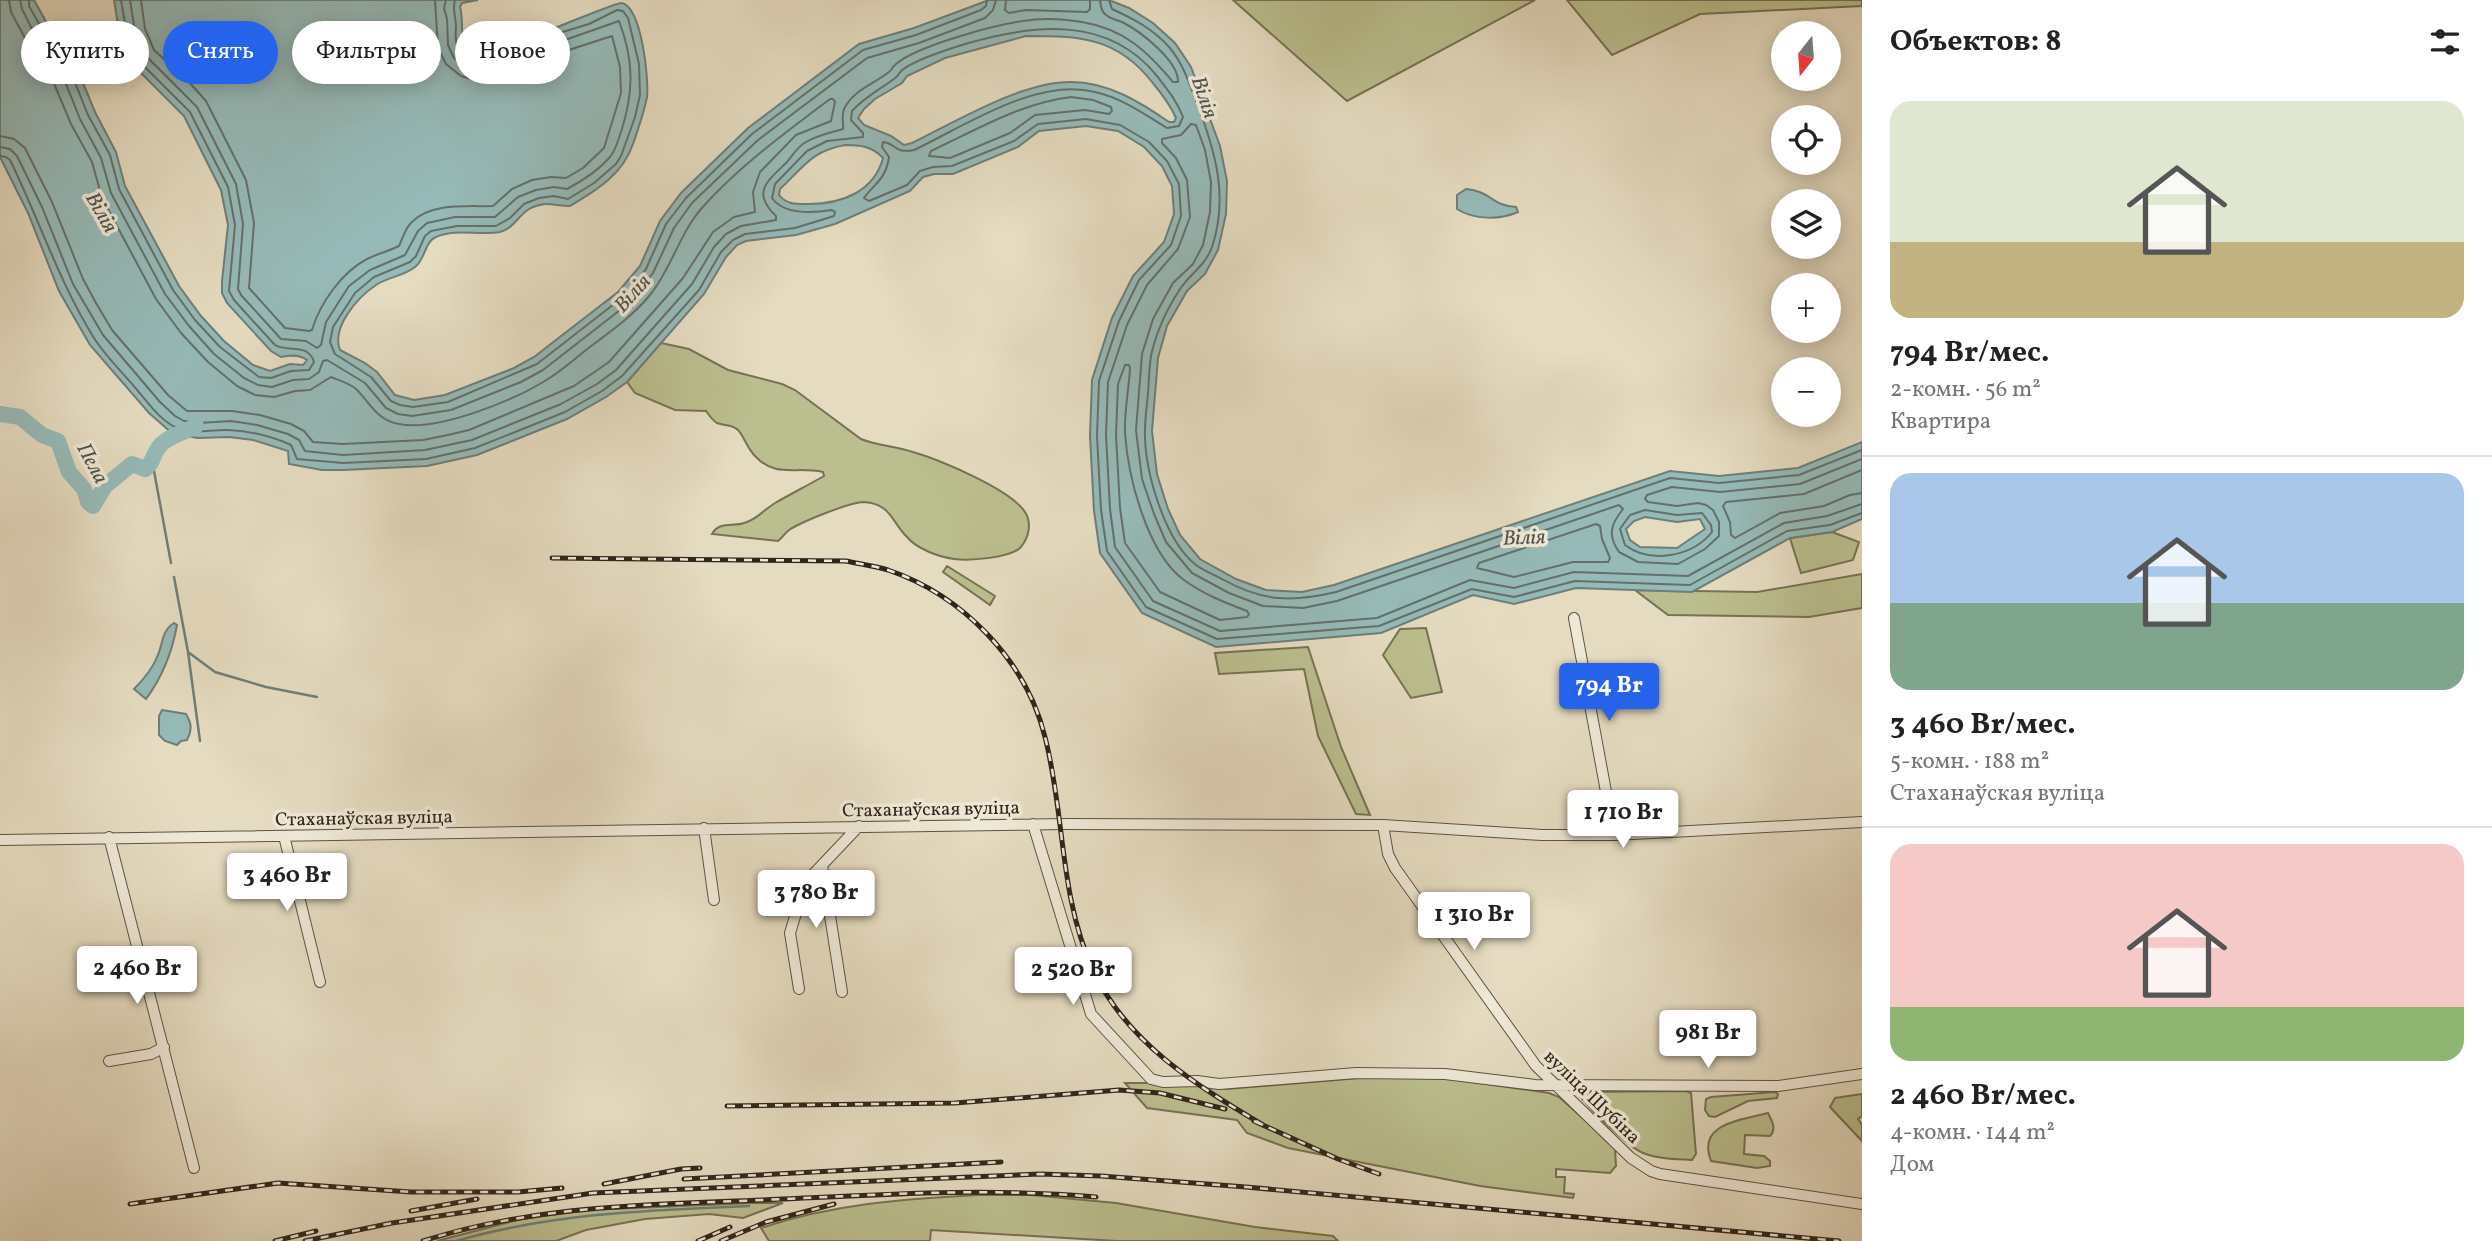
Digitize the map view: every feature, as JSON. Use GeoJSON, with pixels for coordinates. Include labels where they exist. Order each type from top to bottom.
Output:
{"type":"FeatureCollection","features":[{"type":"Feature","properties":{"kind":"street"},"geometry":{"type":"LineString","coordinates":[[1574,618],[1614,835]]}},
{"type":"Feature","properties":{"kind":"street","name":"Стаханаўская вуліца"},"geometry":{"type":"LineString","coordinates":[[0,840],[1033,824],[1383,825],[1542,835],[1614,835],[1862,822]]}},
{"type":"Feature","properties":{"kind":"street"},"geometry":{"type":"LineString","coordinates":[[1033,824],[1091,1014],[1151,1079],[1163,1082],[1198,1081],[1219,1084],[1356,1073],[1445,1074],[1535,1085],[1778,1086],[1862,1074]]}},
{"type":"Feature","properties":{"kind":"street","name":"вуліца Шубіна"},"geometry":{"type":"LineString","coordinates":[[1383,825],[1388,854],[1395,868],[1533,1063],[1632,1158],[1651,1171],[1862,1204]]}},
{"type":"Feature","properties":{"kind":"street"},"geometry":{"type":"LineString","coordinates":[[799,989],[790,933],[806,883],[859,826]]}},
{"type":"Feature","properties":{"kind":"street"},"geometry":{"type":"LineString","coordinates":[[704,828],[714,900]]}},
{"type":"Feature","properties":{"kind":"street"},"geometry":{"type":"LineString","coordinates":[[284,836],[320,982]]}},
{"type":"Feature","properties":{"kind":"street"},"geometry":{"type":"LineString","coordinates":[[109,837],[194,1168]]}},
{"type":"Feature","properties":{"kind":"street"},"geometry":{"type":"LineString","coordinates":[[821,864],[842,992]]}},
{"type":"Feature","properties":{"kind":"street"},"geometry":{"type":"LineString","coordinates":[[109,1061],[151,1054],[164,1047]]}},
{"type":"Feature","properties":{"kind":"green space"},"geometry":{"type":"Polygon","coordinates":[[[1233,0],[1535,0],[1347,101],[1233,0]]]}},
{"type":"Feature","properties":{"kind":"green space"},"geometry":{"type":"Polygon","coordinates":[[[1567,0],[1862,0],[1862,6],[1700,14],[1612,55],[1567,0]]]}},
{"type":"Feature","properties":{"kind":"green space"},"geometry":{"type":"Polygon","coordinates":[[[661,343],[689,349],[728,370],[782,384],[795,390],[861,439],[925,456],[990,485],[1017,503],[1025,512],[1029,525],[1024,543],[1016,551],[990,558],[961,560],[942,556],[922,549],[911,541],[890,514],[880,506],[864,502],[804,522],[789,530],[778,541],[712,534],[719,527],[751,520],[775,503],[824,476],[823,472],[771,467],[753,454],[738,430],[717,423],[706,411],[675,410],[635,393],[627,382],[661,343]]]}},
{"type":"Feature","properties":{"kind":"green space"},"geometry":{"type":"Polygon","coordinates":[[[1832,532],[1859,542],[1853,560],[1801,573],[1790,538],[1832,532]]]}},
{"type":"Feature","properties":{"kind":"green space"},"geometry":{"type":"Polygon","coordinates":[[[947,566],[995,596],[990,605],[943,572],[947,566]]]}},
{"type":"Feature","properties":{"kind":"green space"},"geometry":{"type":"Polygon","coordinates":[[[1862,574],[1862,608],[1809,617],[1668,615],[1635,590],[1757,592],[1862,574]]]}},
{"type":"Feature","properties":{"kind":"green space"},"geometry":{"type":"Polygon","coordinates":[[[1426,628],[1442,692],[1411,698],[1383,655],[1400,629],[1426,628]]]}},
{"type":"Feature","properties":{"kind":"green space"},"geometry":{"type":"Polygon","coordinates":[[[1308,647],[1341,747],[1370,815],[1356,814],[1318,736],[1304,669],[1219,674],[1215,653],[1308,647]]]}},
{"type":"Feature","properties":{"kind":"green space"},"geometry":{"type":"Polygon","coordinates":[[[1360,1078],[1446,1078],[1549,1093],[1559,1097],[1611,1143],[1615,1149],[1616,1166],[1610,1173],[1556,1169],[1556,1177],[1565,1177],[1564,1193],[1574,1194],[1573,1198],[1480,1186],[1288,1148],[1247,1133],[1237,1120],[1147,1108],[1125,1083],[1203,1083],[1227,1089],[1360,1078]]]}},
{"type":"Feature","properties":{"kind":"green space"},"geometry":{"type":"Polygon","coordinates":[[[1577,1092],[1691,1093],[1696,1154],[1692,1160],[1655,1156],[1636,1149],[1608,1126],[1577,1092]]]}},
{"type":"Feature","properties":{"kind":"green space"},"geometry":{"type":"Polygon","coordinates":[[[1775,1092],[1778,1094],[1777,1098],[1748,1101],[1715,1117],[1709,1116],[1705,1110],[1706,1099],[1711,1097],[1775,1092]]]}},
{"type":"Feature","properties":{"kind":"green space"},"geometry":{"type":"Polygon","coordinates":[[[1862,1094],[1862,1116],[1858,1119],[1862,1125],[1862,1141],[1830,1107],[1835,1098],[1862,1094]]]}},
{"type":"Feature","properties":{"kind":"green space"},"geometry":{"type":"Polygon","coordinates":[[[1768,1113],[1773,1125],[1772,1133],[1770,1136],[1745,1135],[1744,1154],[1764,1156],[1770,1161],[1770,1166],[1757,1168],[1711,1161],[1708,1148],[1710,1138],[1716,1131],[1735,1121],[1768,1113]]]}},
{"type":"Feature","properties":{"kind":"green space"},"geometry":{"type":"Polygon","coordinates":[[[978,1195],[1031,1195],[1116,1203],[1255,1227],[1333,1236],[1338,1241],[1117,1241],[931,1230],[930,1241],[769,1241],[761,1228],[841,1208],[978,1195]]]}},
{"type":"Feature","properties":{"kind":"green space"},"geometry":{"type":"Polygon","coordinates":[[[783,1203],[743,1218],[709,1214],[645,1219],[586,1230],[556,1241],[437,1241],[521,1219],[588,1210],[783,1203]]]}},
{"type":"Feature","properties":{"kind":"water","name":"Вілія"},"geometry":{"type":"Polygon","coordinates":[[[0,0],[34,0],[46,21],[21,21],[21,84],[83,84],[116,152],[125,186],[179,286],[201,316],[224,341],[253,365],[270,371],[290,364],[303,365],[307,360],[304,358],[281,357],[271,351],[227,303],[222,293],[222,281],[228,225],[221,190],[184,116],[149,81],[149,21],[117,21],[114,0],[478,0],[462,3],[461,21],[455,21],[455,84],[570,84],[570,22],[622,3],[635,17],[639,30],[645,61],[647,97],[629,155],[616,173],[570,206],[535,206],[500,232],[451,233],[432,239],[415,267],[369,290],[354,305],[343,322],[338,341],[340,350],[377,372],[395,395],[414,400],[445,395],[514,368],[534,357],[618,292],[640,266],[660,221],[681,193],[748,128],[859,44],[914,28],[989,0],[1109,0],[1129,8],[1153,23],[1175,43],[1191,67],[1220,146],[1227,181],[1226,214],[1218,250],[1205,274],[1187,291],[1167,326],[1158,358],[1152,431],[1157,474],[1168,509],[1180,535],[1200,559],[1236,579],[1266,590],[1302,592],[1334,585],[1670,471],[1719,476],[1798,468],[1862,442],[1862,519],[1832,532],[1790,538],[1692,592],[1576,588],[1514,604],[1473,595],[1381,633],[1216,647],[1142,613],[1100,553],[1094,511],[1090,436],[1092,380],[1112,318],[1133,276],[1164,242],[1174,214],[1172,186],[1162,166],[1144,147],[1118,131],[1086,126],[1039,131],[1018,147],[953,174],[923,177],[910,191],[835,224],[796,235],[746,241],[737,245],[726,257],[704,294],[627,382],[606,397],[567,419],[477,455],[427,466],[322,470],[289,464],[288,451],[253,440],[229,437],[198,438],[173,434],[149,413],[90,345],[59,291],[28,213],[0,157],[0,0]],[[1026,36],[945,58],[907,76],[902,83],[875,99],[858,118],[864,125],[891,136],[904,145],[1011,95],[1052,83],[1071,82],[1111,89],[1169,122],[1174,122],[1176,118],[1162,95],[1139,67],[1125,56],[1096,42],[1063,37],[1026,36]],[[845,145],[824,151],[809,161],[780,189],[779,195],[785,201],[796,204],[833,202],[855,194],[872,180],[883,158],[870,149],[845,145]],[[1645,517],[1634,521],[1626,529],[1630,540],[1640,547],[1677,548],[1705,529],[1700,519],[1677,522],[1645,517]]]}},
{"type":"Feature","properties":{"kind":"water"},"geometry":{"type":"Polygon","coordinates":[[[1466,189],[1516,207],[1518,212],[1487,218],[1464,213],[1457,209],[1457,195],[1466,189]]]}},
{"type":"Feature","properties":{"kind":"water"},"geometry":{"type":"Polygon","coordinates":[[[174,623],[177,625],[169,655],[162,673],[146,699],[134,689],[153,666],[164,634],[174,623]]]}},
{"type":"Feature","properties":{"kind":"water"},"geometry":{"type":"Polygon","coordinates":[[[162,710],[186,714],[191,727],[187,740],[177,745],[165,741],[159,735],[159,716],[162,710]]]}},
{"type":"Feature","properties":{"kind":"waterway","name":"Пела"},"geometry":{"type":"LineString","coordinates":[[0,414],[20,417],[42,435],[58,441],[69,472],[84,489],[88,502],[93,506],[105,486],[132,464],[145,469],[164,442],[196,426]]}},
{"type":"Feature","properties":{"kind":"waterway"},"geometry":{"type":"LineString","coordinates":[[154,471],[171,563]]}},
{"type":"Feature","properties":{"kind":"waterway"},"geometry":{"type":"LineString","coordinates":[[174,577],[200,741]]}},
{"type":"Feature","properties":{"kind":"waterway"},"geometry":{"type":"LineString","coordinates":[[188,652],[215,672],[266,687],[317,697]]}},
{"type":"Feature","properties":{"kind":"waterway"},"geometry":{"type":"LineString","coordinates":[[456,1241],[529,1224],[601,1214],[749,1206]]}},
{"type":"Feature","properties":{"kind":"railway"},"geometry":{"type":"LineString","coordinates":[[552,558],[846,561],[888,570],[915,581],[965,614],[987,634],[1006,657],[1023,682],[1036,709],[1051,766],[1074,913],[1093,970],[1107,996],[1144,1041],[1166,1060],[1189,1078],[1263,1125]]}},
{"type":"Feature","properties":{"kind":"railway"},"geometry":{"type":"LineString","coordinates":[[727,1106],[955,1103],[1119,1090],[1160,1093],[1225,1109]]}},
{"type":"Feature","properties":{"kind":"railway"},"geometry":{"type":"LineString","coordinates":[[1254,1121],[1338,1159],[1379,1174]]}},
{"type":"Feature","properties":{"kind":"railway"},"geometry":{"type":"LineString","coordinates":[[684,1179],[1001,1162]]}},
{"type":"Feature","properties":{"kind":"railway"},"geometry":{"type":"LineString","coordinates":[[604,1184],[681,1169],[700,1168]]}},
{"type":"Feature","properties":{"kind":"railway"},"geometry":{"type":"LineString","coordinates":[[305,1241],[392,1223],[593,1193],[1040,1174],[1246,1187],[1839,1241]]}},
{"type":"Feature","properties":{"kind":"railway"},"geometry":{"type":"LineString","coordinates":[[130,1204],[278,1183],[411,1192],[518,1192],[562,1188]]}},
{"type":"Feature","properties":{"kind":"railway"},"geometry":{"type":"LineString","coordinates":[[423,1241],[507,1220],[634,1206],[930,1193],[1096,1197]]}},
{"type":"Feature","properties":{"kind":"railway"},"geometry":{"type":"LineString","coordinates":[[411,1211],[477,1199]]}},
{"type":"Feature","properties":{"kind":"railway"},"geometry":{"type":"LineString","coordinates":[[721,1241],[766,1222],[834,1204]]}},
{"type":"Feature","properties":{"kind":"railway"},"geometry":{"type":"LineString","coordinates":[[698,1241],[730,1227]]}},
{"type":"Feature","properties":{"kind":"railway"},"geometry":{"type":"LineString","coordinates":[[275,1241],[316,1231]]}}]}
